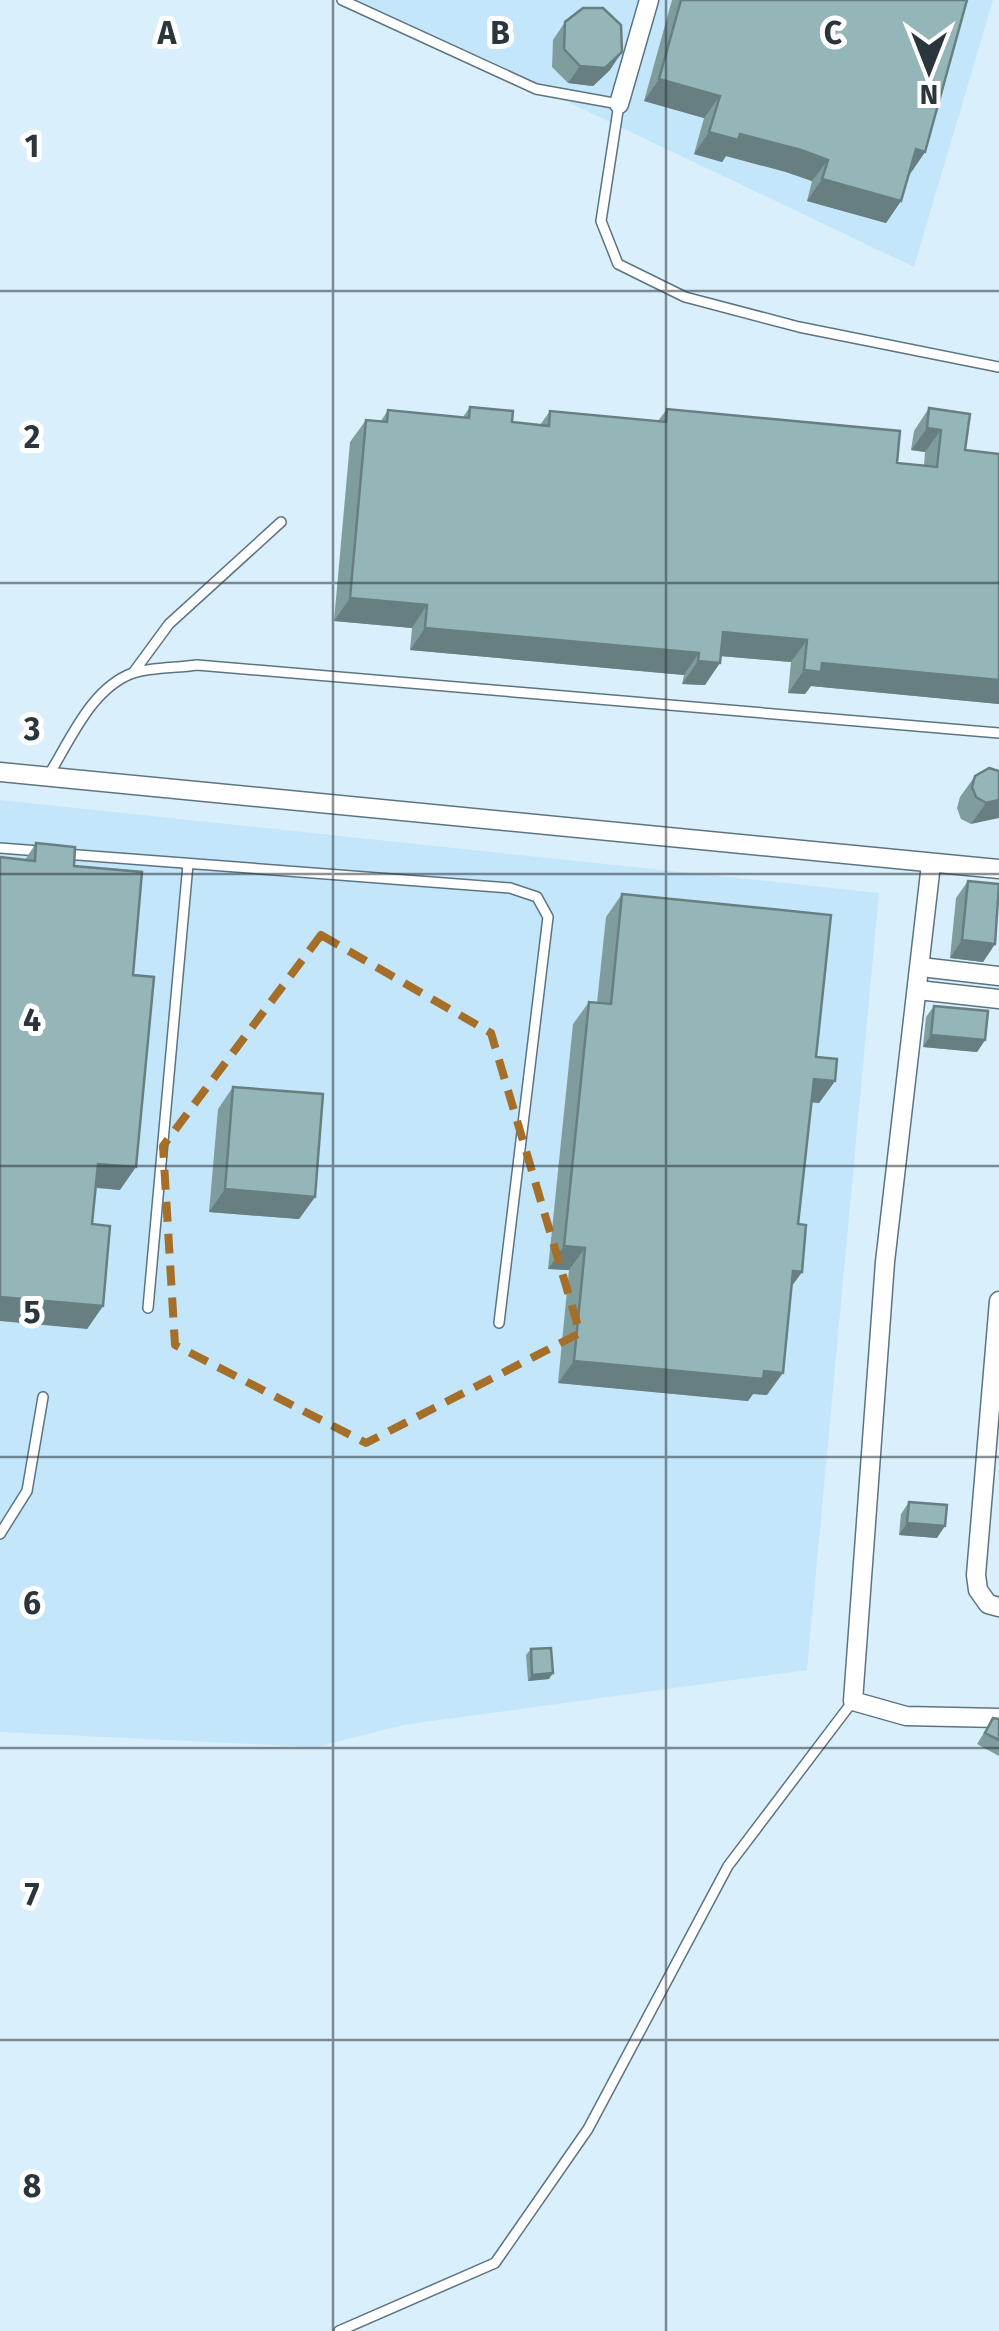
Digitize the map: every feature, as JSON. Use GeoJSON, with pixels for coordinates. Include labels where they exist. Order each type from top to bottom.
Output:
{"type":"FeatureCollection","features":[{"type":"Feature","properties":{"kind":"street"},"geometry":{"type":"LineString","coordinates":[[619,104],[650,0]]}},
{"type":"Feature","properties":{"kind":"street"},"geometry":{"type":"LineString","coordinates":[[0,772],[999,869]]}},
{"type":"Feature","properties":{"kind":"street"},"geometry":{"type":"LineString","coordinates":[[931,864],[885,1262],[853,1701],[906,1716],[999,1718]]}},
{"type":"Feature","properties":{"kind":"street"},"geometry":{"type":"LineString","coordinates":[[921,968],[999,976]]}},
{"type":"Feature","properties":{"kind":"street"},"geometry":{"type":"LineString","coordinates":[[918,990],[999,999]]}},
{"type":"Feature","properties":{"kind":"street"},"geometry":{"type":"LineString","coordinates":[[999,1301],[976,1575],[978,1590],[988,1604],[999,1607]]}},
{"type":"Feature","properties":{"kind":"lane"},"geometry":{"type":"LineString","coordinates":[[342,0],[536,89],[619,104],[601,221],[618,264],[704,302],[799,327],[999,368]]}},
{"type":"Feature","properties":{"kind":"lane"},"geometry":{"type":"LineString","coordinates":[[134,673],[169,624],[281,522]]}},
{"type":"Feature","properties":{"kind":"lane"},"geometry":{"type":"LineString","coordinates":[[48,776],[106,689],[134,673],[197,665],[999,733]]}},
{"type":"Feature","properties":{"kind":"lane"},"geometry":{"type":"LineString","coordinates":[[0,848],[510,888],[537,897],[548,916],[499,1323]]}},
{"type":"Feature","properties":{"kind":"lane"},"geometry":{"type":"LineString","coordinates":[[148,1308],[188,864]]}},
{"type":"Feature","properties":{"kind":"lane"},"geometry":{"type":"LineString","coordinates":[[0,1534],[27,1491],[43,1397]]}},
{"type":"Feature","properties":{"kind":"lane"},"geometry":{"type":"LineString","coordinates":[[339,2331],[495,2262],[588,2128],[728,1866],[853,1701]]}},
{"type":"Feature","properties":{"kind":"highlighted area"},"geometry":{"type":"Polygon","coordinates":[[[321,935],[491,1033],[580,1333],[366,1443],[175,1345],[163,1146],[321,935]]]}},
{"type":"Feature","properties":{"kind":"shaded area"},"geometry":{"type":"Polygon","coordinates":[[[354,0],[993,0],[914,267],[354,0]]]}},
{"type":"Feature","properties":{"kind":"shaded area"},"geometry":{"type":"Polygon","coordinates":[[[0,800],[879,893],[807,1670],[403,1725],[316,1747],[0,1732],[0,800]]]}},
{"type":"Feature","properties":{"kind":"building"},"geometry":{"type":"Polygon","coordinates":[[[681,0],[967,0],[925,152],[916,149],[901,201],[822,179],[828,160],[801,150],[740,134],[738,140],[709,132],[720,96],[659,79],[681,0]]]}},
{"type":"Feature","properties":{"kind":"building"},"geometry":{"type":"Polygon","coordinates":[[[583,8],[603,8],[621,25],[622,52],[605,68],[580,66],[564,49],[565,22],[583,8]]]}},
{"type":"Feature","properties":{"kind":"building"},"geometry":{"type":"Polygon","coordinates":[[[470,407],[513,411],[512,422],[549,426],[550,411],[666,422],[667,409],[900,431],[897,463],[937,467],[941,430],[927,428],[929,408],[970,414],[965,450],[999,454],[999,680],[822,663],[821,672],[804,670],[807,640],[723,632],[720,663],[698,661],[699,653],[425,628],[427,605],[350,598],[366,420],[387,422],[388,410],[469,418],[470,407]]]}},
{"type":"Feature","properties":{"kind":"building"},"geometry":{"type":"Polygon","coordinates":[[[989,768],[999,771],[999,800],[986,803],[976,797],[972,787],[975,776],[989,768]]]}},
{"type":"Feature","properties":{"kind":"building"},"geometry":{"type":"Polygon","coordinates":[[[36,843],[75,847],[74,866],[142,872],[133,975],[154,977],[136,1167],[98,1164],[92,1224],[110,1226],[103,1306],[0,1297],[0,857],[35,861],[36,843]]]}},
{"type":"Feature","properties":{"kind":"building"},"geometry":{"type":"Polygon","coordinates":[[[968,881],[999,884],[995,944],[962,940],[968,881]]]}},
{"type":"Feature","properties":{"kind":"building"},"geometry":{"type":"Polygon","coordinates":[[[622,894],[831,915],[816,1057],[837,1059],[835,1081],[814,1079],[798,1224],[806,1225],[802,1272],[793,1271],[783,1373],[764,1371],[763,1379],[574,1361],[585,1248],[564,1246],[589,1002],[611,1004],[622,894]]]}},
{"type":"Feature","properties":{"kind":"building"},"geometry":{"type":"Polygon","coordinates":[[[934,1006],[988,1011],[985,1040],[931,1035],[934,1006]]]}},
{"type":"Feature","properties":{"kind":"building"},"geometry":{"type":"Polygon","coordinates":[[[233,1087],[323,1094],[315,1197],[225,1189],[233,1087]]]}},
{"type":"Feature","properties":{"kind":"building"},"geometry":{"type":"Polygon","coordinates":[[[909,1502],[947,1505],[945,1526],[907,1523],[909,1502]]]}},
{"type":"Feature","properties":{"kind":"building"},"geometry":{"type":"Polygon","coordinates":[[[551,1648],[553,1673],[532,1675],[531,1649],[551,1648]]]}},
{"type":"Feature","properties":{"kind":"building"},"geometry":{"type":"Polygon","coordinates":[[[993,1718],[999,1719],[999,1740],[985,1733],[993,1718]]]}}]}
